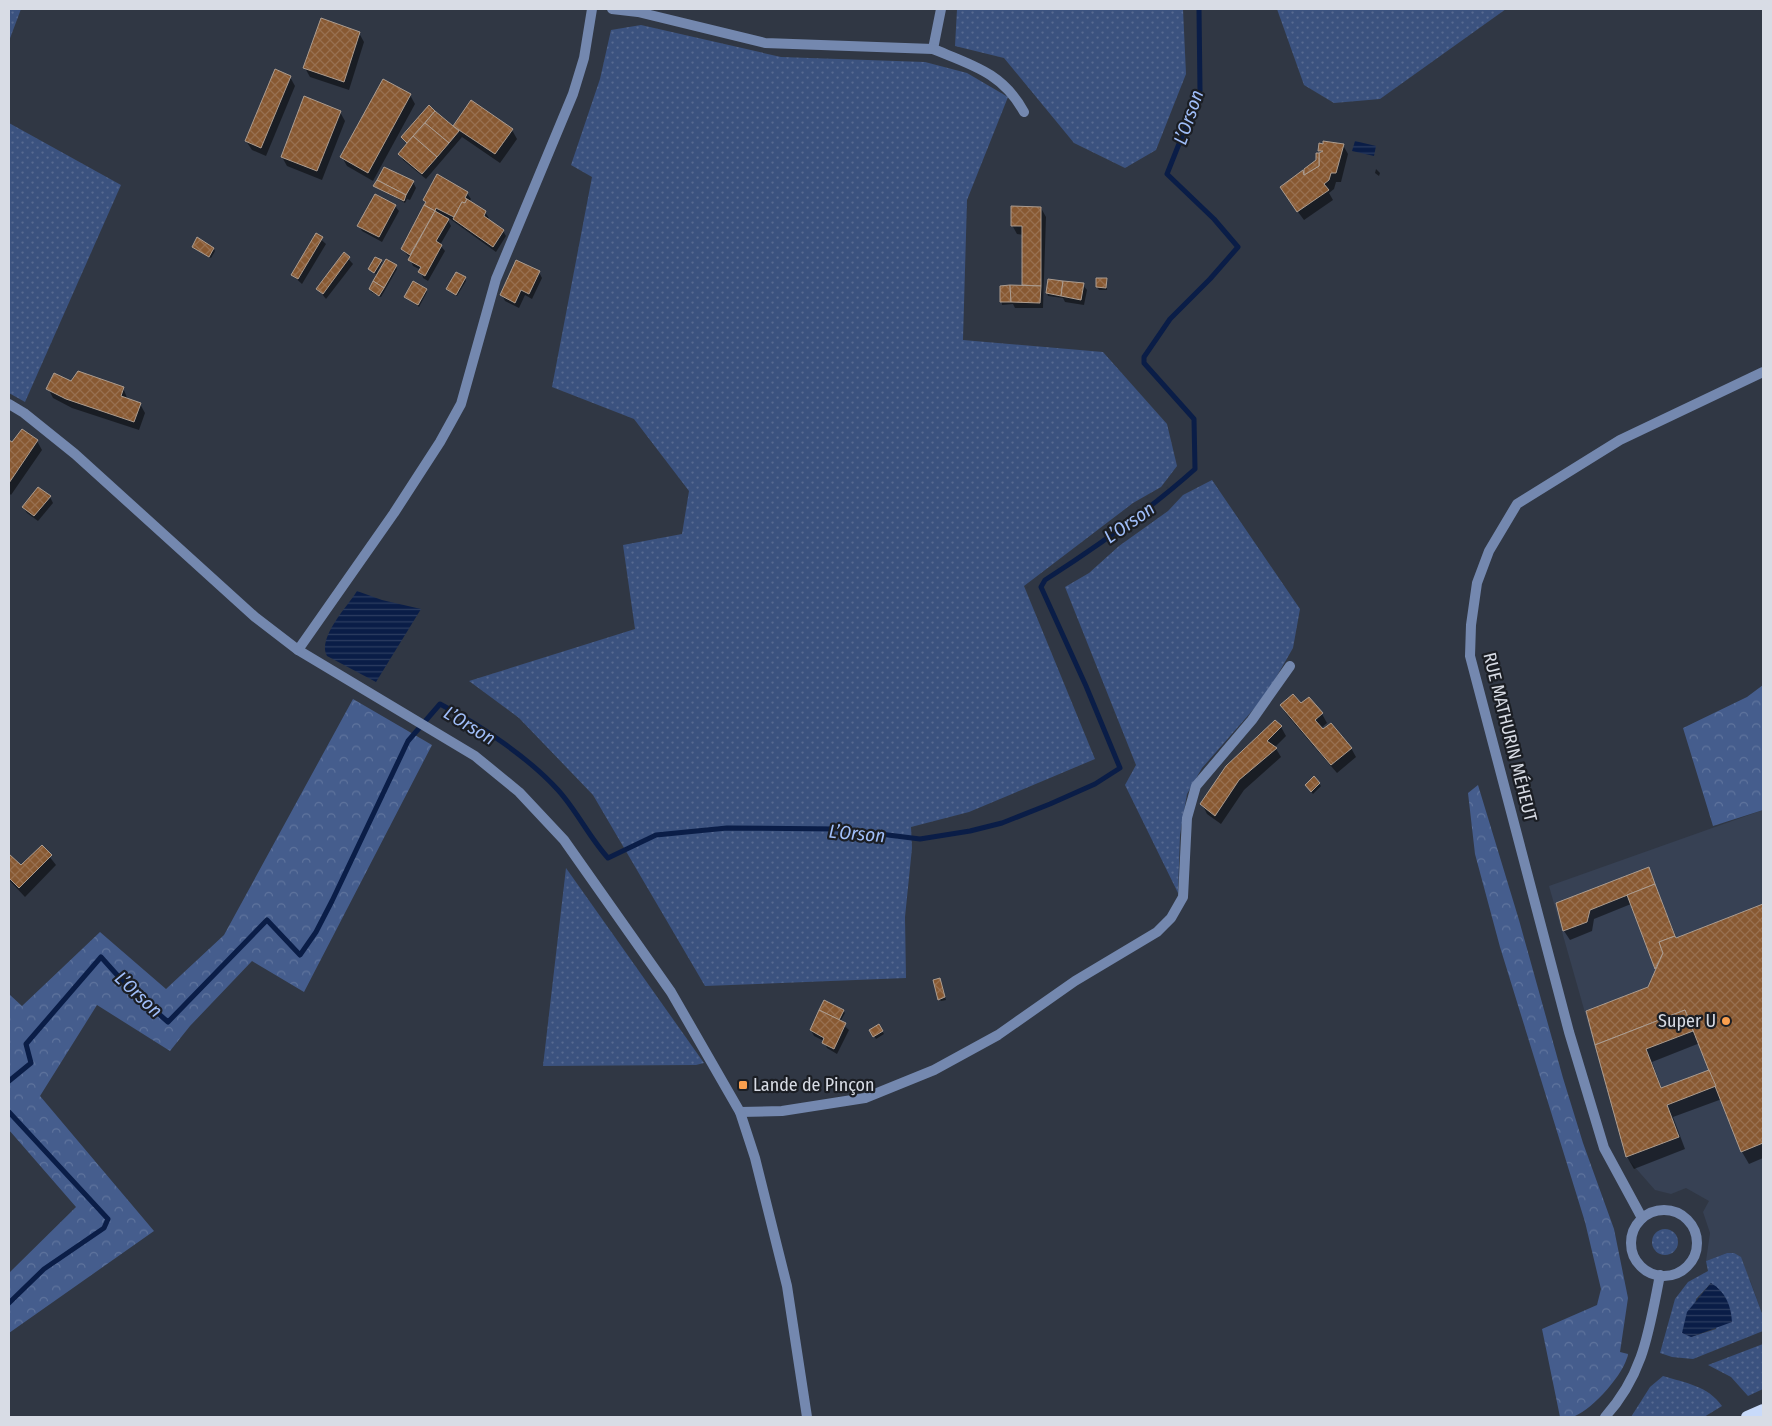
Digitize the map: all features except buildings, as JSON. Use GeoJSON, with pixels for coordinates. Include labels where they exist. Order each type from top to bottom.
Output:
{"type":"FeatureCollection","features":[{"type":"Feature","properties":{"kind":"main road"},"geometry":{"type":"LineString","coordinates":[[1747,1417],[1763,1410]]}},
{"type":"Feature","properties":{"kind":"street"},"geometry":{"type":"LineString","coordinates":[[298,650],[394,513],[440,442],[461,404],[496,279],[573,94],[584,58],[592,9]]}},
{"type":"Feature","properties":{"kind":"street"},"geometry":{"type":"LineString","coordinates":[[612,9],[638,12],[765,43],[933,49],[974,66],[1002,82],[1015,96],[1024,112]]}},
{"type":"Feature","properties":{"kind":"street"},"geometry":{"type":"LineString","coordinates":[[933,49],[941,9]]}},
{"type":"Feature","properties":{"kind":"street","name":"RUE MATHURIN MÉHEUT"},"geometry":{"type":"LineString","coordinates":[[1642,1218],[1604,1148],[1569,1032],[1470,656],[1471,625],[1477,583],[1489,551],[1517,504],[1620,440],[1763,372]]}},
{"type":"Feature","properties":{"kind":"street"},"geometry":{"type":"LineString","coordinates":[[9,404],[24,413],[75,454],[255,617],[298,650],[430,727],[475,756],[519,792],[564,840],[671,992],[740,1112],[755,1158],[787,1286],[807,1417]]}},
{"type":"Feature","properties":{"kind":"street"},"geometry":{"type":"LineString","coordinates":[[740,1112],[782,1111],[865,1098],[934,1070],[998,1035],[1075,981],[1157,932],[1171,918],[1183,897],[1187,818],[1196,786],[1252,720],[1290,666]]}},
{"type":"Feature","properties":{"kind":"street"},"geometry":{"type":"LineString","coordinates":[[1673,1211],[1682,1215],[1695,1232],[1697,1243],[1695,1254],[1690,1263],[1676,1273],[1660,1275],[1650,1272],[1641,1266],[1631,1248],[1635,1226],[1642,1218],[1651,1212],[1673,1211]]}},
{"type":"Feature","properties":{"kind":"street"},"geometry":{"type":"LineString","coordinates":[[1605,1417],[1621,1400],[1634,1379],[1643,1354],[1660,1275]]}},
{"type":"Feature","properties":{"kind":"shaded area"},"geometry":{"type":"Polygon","coordinates":[[[9,9],[21,9],[9,41],[9,9]]]}},
{"type":"Feature","properties":{"kind":"shaded area"},"geometry":{"type":"Polygon","coordinates":[[[957,9],[1183,9],[1186,74],[1156,150],[1125,168],[1074,143],[1004,58],[955,46],[957,9]]]}},
{"type":"Feature","properties":{"kind":"shaded area"},"geometry":{"type":"Polygon","coordinates":[[[1277,9],[1506,9],[1380,99],[1334,103],[1304,85],[1277,9]]]}},
{"type":"Feature","properties":{"kind":"shaded area"},"geometry":{"type":"Polygon","coordinates":[[[641,25],[781,57],[925,62],[967,73],[1008,97],[967,200],[963,340],[1103,352],[1167,424],[1177,466],[1161,487],[1133,503],[1024,586],[1095,759],[969,812],[911,827],[912,848],[905,917],[906,978],[705,986],[593,795],[519,718],[469,681],[635,629],[623,545],[682,534],[689,491],[634,419],[552,387],[592,177],[571,165],[600,79],[611,30],[641,25]]]}},
{"type":"Feature","properties":{"kind":"shaded area"},"geometry":{"type":"Polygon","coordinates":[[[9,123],[121,185],[25,402],[9,393],[9,123]]]}},
{"type":"Feature","properties":{"kind":"shaded area"},"geometry":{"type":"Polygon","coordinates":[[[1355,141],[1376,146],[1374,156],[1352,151],[1355,141]]]}},
{"type":"Feature","properties":{"kind":"shaded area"},"geometry":{"type":"Polygon","coordinates":[[[1212,480],[1300,609],[1293,648],[1266,695],[1202,768],[1187,794],[1180,835],[1178,893],[1125,785],[1136,765],[1065,587],[1089,573],[1119,546],[1168,511],[1183,495],[1212,480]]]}},
{"type":"Feature","properties":{"kind":"shaded area"},"geometry":{"type":"Polygon","coordinates":[[[357,591],[382,600],[421,609],[376,682],[327,656],[325,649],[329,632],[357,591]]]}},
{"type":"Feature","properties":{"kind":"shaded area"},"geometry":{"type":"Polygon","coordinates":[[[1763,810],[1763,1316],[1750,1280],[1727,1253],[1706,1261],[1710,1233],[1703,1212],[1709,1201],[1686,1188],[1671,1194],[1655,1190],[1626,1157],[1549,886],[1763,810]]]}},
{"type":"Feature","properties":{"kind":"shaded area"},"geometry":{"type":"Polygon","coordinates":[[[566,868],[704,1063],[696,1065],[543,1066],[566,868]]]}},
{"type":"Feature","properties":{"kind":"shaded area"},"geometry":{"type":"Polygon","coordinates":[[[1665,1229],[1674,1233],[1678,1242],[1674,1251],[1665,1255],[1656,1251],[1652,1242],[1656,1233],[1665,1229]]]}},
{"type":"Feature","properties":{"kind":"shaded area"},"geometry":{"type":"Polygon","coordinates":[[[1727,1253],[1734,1253],[1741,1257],[1763,1316],[1763,1331],[1693,1359],[1672,1357],[1660,1353],[1675,1299],[1688,1282],[1708,1271],[1706,1261],[1727,1253]],[[1711,1283],[1696,1299],[1691,1337],[1716,1329],[1711,1283]]]}},
{"type":"Feature","properties":{"kind":"shaded area"},"geometry":{"type":"Polygon","coordinates":[[[1711,1283],[1727,1300],[1732,1322],[1691,1337],[1682,1333],[1687,1312],[1711,1283]]]}},
{"type":"Feature","properties":{"kind":"shaded area"},"geometry":{"type":"Polygon","coordinates":[[[1763,1344],[1763,1389],[1748,1396],[1731,1377],[1708,1365],[1763,1344]]]}},
{"type":"Feature","properties":{"kind":"shaded area"},"geometry":{"type":"Polygon","coordinates":[[[1663,1376],[1688,1383],[1703,1390],[1722,1406],[1704,1417],[1631,1417],[1650,1387],[1663,1376]]]}},
{"type":"Feature","properties":{"kind":"green space"},"geometry":{"type":"Polygon","coordinates":[[[1763,685],[1763,810],[1713,826],[1683,728],[1747,697],[1763,685]]]}},
{"type":"Feature","properties":{"kind":"green space"},"geometry":{"type":"Polygon","coordinates":[[[353,699],[432,745],[304,992],[252,961],[190,1026],[170,1051],[97,1005],[40,1096],[154,1231],[9,1333],[9,1273],[76,1207],[9,1130],[9,994],[22,1006],[100,932],[166,989],[224,935],[353,699]]]}},
{"type":"Feature","properties":{"kind":"green space"},"geometry":{"type":"Polygon","coordinates":[[[1478,785],[1519,920],[1563,1078],[1583,1143],[1614,1229],[1628,1298],[1620,1352],[1628,1354],[1626,1362],[1607,1390],[1590,1406],[1572,1417],[1560,1417],[1542,1329],[1597,1305],[1601,1289],[1585,1222],[1500,947],[1475,854],[1468,793],[1478,785]]]}},
{"type":"Feature","properties":{"kind":"waterway","name":"L’Orson"},"geometry":{"type":"LineString","coordinates":[[9,1081],[31,1063],[26,1044],[101,957],[127,986],[168,1022],[267,920],[300,955],[316,932],[332,901],[408,741],[440,704],[503,742],[533,766],[565,798],[608,858],[656,835],[727,828],[840,829],[920,839],[970,831],[1002,823],[1050,804],[1095,784],[1120,768],[1086,686],[1041,587],[1045,580],[1122,528],[1195,469],[1194,419],[1144,363],[1144,357],[1170,319],[1210,279],[1238,247],[1214,219],[1167,174],[1200,91],[1199,9]]}},
{"type":"Feature","properties":{"kind":"waterway","name":"L’Orson"},"geometry":{"type":"LineString","coordinates":[[9,1112],[108,1219],[104,1228],[44,1269],[9,1303]]}},
{"type":"Feature","properties":{"kind":"place","name":"Super U"},"geometry":{"type":"Point","coordinates":[1726,1021]}},
{"type":"Feature","properties":{"kind":"place","name":"Lande de Pinçon"},"geometry":{"type":"Point","coordinates":[743,1085]}}]}
